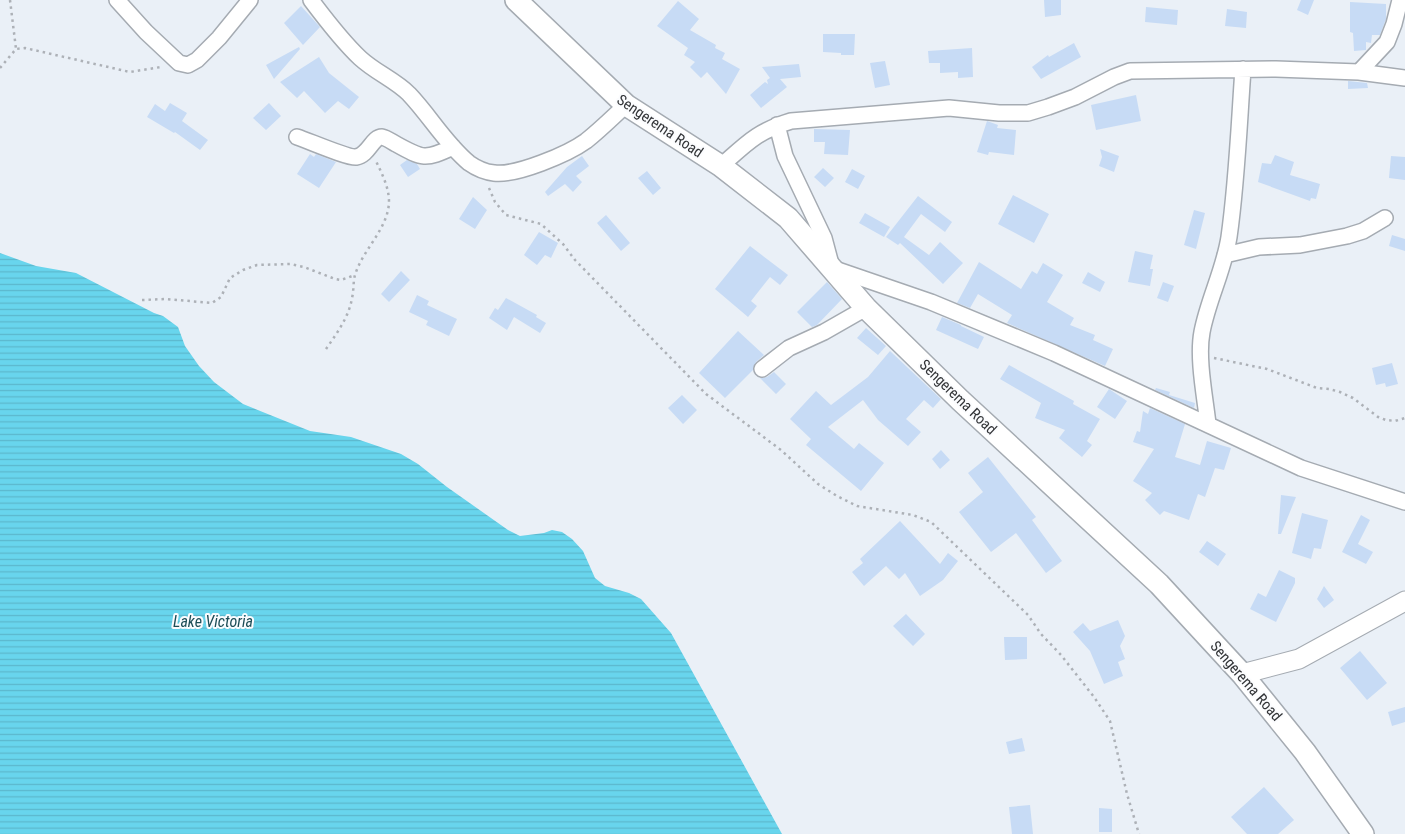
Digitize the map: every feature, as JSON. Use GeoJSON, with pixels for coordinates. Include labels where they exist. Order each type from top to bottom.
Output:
{"type":"FeatureCollection","features":[{"type":"Feature","properties":{"kind":"main road","name":"Sengerema Road"},"geometry":{"type":"LineString","coordinates":[[516,0],[626,105],[721,166],[788,218],[866,308],[960,400],[1159,584],[1242,674],[1305,752],[1363,834]]}},
{"type":"Feature","properties":{"kind":"street"},"geometry":{"type":"LineString","coordinates":[[119,1],[146,32],[179,63],[188,65],[197,60],[219,38],[250,0]]}},
{"type":"Feature","properties":{"kind":"street"},"geometry":{"type":"LineString","coordinates":[[311,0],[361,59],[404,90],[419,105],[453,147],[470,163],[487,172],[502,173],[562,156],[585,142],[626,105]]}},
{"type":"Feature","properties":{"kind":"street"},"geometry":{"type":"LineString","coordinates":[[1359,72],[1387,42],[1400,0]]}},
{"type":"Feature","properties":{"kind":"street"},"geometry":{"type":"LineString","coordinates":[[1208,424],[1201,356],[1201,334],[1226,255],[1229,238],[1238,150],[1243,69]]}},
{"type":"Feature","properties":{"kind":"street"},"geometry":{"type":"LineString","coordinates":[[721,166],[756,135],[790,121],[949,108],[999,113],[1028,112],[1075,97],[1130,71],[1243,69],[1359,72],[1405,78]]}},
{"type":"Feature","properties":{"kind":"street"},"geometry":{"type":"LineString","coordinates":[[777,125],[783,150],[824,238],[832,268],[931,302],[1054,353],[1301,468],[1405,502]]}},
{"type":"Feature","properties":{"kind":"street"},"geometry":{"type":"LineString","coordinates":[[297,137],[347,156],[356,157],[370,149],[374,140],[385,137],[418,156],[435,156],[453,147]]}},
{"type":"Feature","properties":{"kind":"street"},"geometry":{"type":"LineString","coordinates":[[1226,255],[1259,247],[1300,245],[1347,236],[1363,231],[1385,218]]}},
{"type":"Feature","properties":{"kind":"street"},"geometry":{"type":"LineString","coordinates":[[762,369],[789,348],[833,328],[866,308]]}},
{"type":"Feature","properties":{"kind":"street"},"geometry":{"type":"LineString","coordinates":[[1242,674],[1299,659],[1405,601]]}},
{"type":"Feature","properties":{"kind":"path"},"geometry":{"type":"LineString","coordinates":[[10,0],[16,49]]}},
{"type":"Feature","properties":{"kind":"path"},"geometry":{"type":"LineString","coordinates":[[0,68],[16,49],[25,48],[130,72],[140,72],[179,63]]}},
{"type":"Feature","properties":{"kind":"path"},"geometry":{"type":"LineString","coordinates":[[326,349],[341,328],[347,314],[352,299],[355,275],[365,252],[386,220],[389,202],[388,188],[370,149]]}},
{"type":"Feature","properties":{"kind":"path"},"geometry":{"type":"LineString","coordinates":[[487,172],[490,193],[506,215],[541,224],[563,244],[575,260],[706,394],[781,450],[818,484],[838,496],[857,506],[913,515],[931,522],[1028,615],[1041,634],[1061,655],[1094,697],[1110,721],[1127,794],[1140,834]]}},
{"type":"Feature","properties":{"kind":"path"},"geometry":{"type":"LineString","coordinates":[[142,300],[166,299],[212,303],[221,297],[230,278],[243,270],[257,265],[290,264],[341,280],[355,275]]}},
{"type":"Feature","properties":{"kind":"path"},"geometry":{"type":"LineString","coordinates":[[1201,356],[1267,369],[1317,388],[1340,392],[1353,398],[1378,417],[1386,420],[1394,421],[1405,418]]}},
{"type":"Feature","properties":{"kind":"water","name":"Lake Victoria"},"geometry":{"type":"Polygon","coordinates":[[[0,253],[36,266],[76,273],[163,316],[178,327],[185,346],[199,366],[214,382],[243,404],[310,431],[351,437],[401,454],[418,464],[508,530],[520,536],[552,530],[562,532],[572,539],[583,551],[595,578],[605,586],[629,593],[641,599],[671,633],[782,834],[0,834],[0,253]]]}},
{"type":"Feature","properties":{"kind":"building"},"geometry":{"type":"Polygon","coordinates":[[[1044,0],[1061,0],[1061,15],[1045,17],[1044,0]]]}},
{"type":"Feature","properties":{"kind":"building"},"geometry":{"type":"Polygon","coordinates":[[[1301,0],[1314,0],[1308,15],[1297,10],[1301,0]]]}},
{"type":"Feature","properties":{"kind":"building"},"geometry":{"type":"Polygon","coordinates":[[[678,1],[699,19],[690,30],[716,45],[715,48],[725,53],[722,59],[740,69],[726,94],[707,72],[701,78],[690,67],[695,62],[684,55],[688,48],[657,26],[678,1]]]}},
{"type":"Feature","properties":{"kind":"building"},"geometry":{"type":"Polygon","coordinates":[[[1350,2],[1386,4],[1386,19],[1380,35],[1372,35],[1371,43],[1366,42],[1366,50],[1354,51],[1353,33],[1350,32],[1350,2]]]}},
{"type":"Feature","properties":{"kind":"building"},"geometry":{"type":"Polygon","coordinates":[[[301,6],[320,27],[303,45],[284,23],[301,6]]]}},
{"type":"Feature","properties":{"kind":"building"},"geometry":{"type":"Polygon","coordinates":[[[1146,7],[1178,10],[1177,25],[1145,22],[1146,7]]]}},
{"type":"Feature","properties":{"kind":"building"},"geometry":{"type":"Polygon","coordinates":[[[1227,9],[1247,12],[1246,28],[1225,26],[1227,9]]]}},
{"type":"Feature","properties":{"kind":"building"},"geometry":{"type":"Polygon","coordinates":[[[823,34],[855,34],[854,55],[823,52],[823,34]]]}},
{"type":"Feature","properties":{"kind":"building"},"geometry":{"type":"Polygon","coordinates":[[[1074,43],[1081,57],[1041,79],[1032,67],[1048,55],[1049,57],[1074,43]]]}},
{"type":"Feature","properties":{"kind":"building"},"geometry":{"type":"Polygon","coordinates":[[[299,47],[300,49],[274,79],[266,65],[299,47]]]}},
{"type":"Feature","properties":{"kind":"building"},"geometry":{"type":"Polygon","coordinates":[[[972,48],[973,77],[958,78],[958,72],[940,73],[940,63],[929,63],[928,51],[972,48]]]}},
{"type":"Feature","properties":{"kind":"building"},"geometry":{"type":"Polygon","coordinates":[[[319,57],[329,73],[359,97],[349,109],[338,101],[325,113],[304,91],[297,98],[280,82],[319,57]]]}},
{"type":"Feature","properties":{"kind":"building"},"geometry":{"type":"Polygon","coordinates":[[[885,61],[890,85],[875,88],[870,63],[885,61]]]}},
{"type":"Feature","properties":{"kind":"building"},"geometry":{"type":"Polygon","coordinates":[[[799,64],[801,77],[780,79],[787,87],[761,108],[750,95],[765,82],[768,84],[767,80],[770,78],[762,67],[799,64]]]}},
{"type":"Feature","properties":{"kind":"building"},"geometry":{"type":"Polygon","coordinates":[[[1348,81],[1367,83],[1368,88],[1348,89],[1348,81]]]}},
{"type":"Feature","properties":{"kind":"building"},"geometry":{"type":"Polygon","coordinates":[[[1136,95],[1141,121],[1096,130],[1091,105],[1136,95]]]}},
{"type":"Feature","properties":{"kind":"building"},"geometry":{"type":"Polygon","coordinates":[[[170,103],[187,113],[182,121],[208,140],[200,150],[175,132],[147,117],[155,104],[165,111],[170,103]]]}},
{"type":"Feature","properties":{"kind":"building"},"geometry":{"type":"Polygon","coordinates":[[[269,103],[281,116],[266,130],[253,118],[269,103]]]}},
{"type":"Feature","properties":{"kind":"building"},"geometry":{"type":"Polygon","coordinates":[[[987,121],[998,125],[997,128],[1016,130],[1014,155],[989,152],[988,155],[977,152],[987,121]]]}},
{"type":"Feature","properties":{"kind":"building"},"geometry":{"type":"Polygon","coordinates":[[[814,129],[850,130],[848,155],[824,154],[825,142],[814,142],[814,129]]]}},
{"type":"Feature","properties":{"kind":"building"},"geometry":{"type":"Polygon","coordinates":[[[1100,149],[1119,156],[1114,172],[1099,166],[1102,157],[1100,149]]]}},
{"type":"Feature","properties":{"kind":"building"},"geometry":{"type":"Polygon","coordinates":[[[310,154],[314,157],[316,154],[336,162],[319,188],[297,174],[310,154]]]}},
{"type":"Feature","properties":{"kind":"building"},"geometry":{"type":"Polygon","coordinates":[[[1275,155],[1294,162],[1290,175],[1320,184],[1316,199],[1311,198],[1310,201],[1258,182],[1262,163],[1271,164],[1275,155]]]}},
{"type":"Feature","properties":{"kind":"building"},"geometry":{"type":"Polygon","coordinates":[[[582,156],[589,166],[576,176],[582,182],[573,192],[565,184],[548,196],[545,192],[567,167],[582,156]]]}},
{"type":"Feature","properties":{"kind":"building"},"geometry":{"type":"Polygon","coordinates":[[[1391,156],[1405,157],[1405,180],[1389,178],[1391,156]]]}},
{"type":"Feature","properties":{"kind":"building"},"geometry":{"type":"Polygon","coordinates":[[[407,160],[417,164],[420,169],[408,177],[400,165],[407,160]]]}},
{"type":"Feature","properties":{"kind":"building"},"geometry":{"type":"Polygon","coordinates":[[[823,168],[834,178],[825,187],[814,177],[823,168]]]}},
{"type":"Feature","properties":{"kind":"building"},"geometry":{"type":"Polygon","coordinates":[[[852,169],[865,176],[858,189],[845,182],[852,169]]]}},
{"type":"Feature","properties":{"kind":"building"},"geometry":{"type":"Polygon","coordinates":[[[647,171],[661,188],[653,195],[638,178],[647,171]]]}},
{"type":"Feature","properties":{"kind":"building"},"geometry":{"type":"Polygon","coordinates":[[[1013,195],[1049,214],[1034,243],[998,224],[1013,195]]]}},
{"type":"Feature","properties":{"kind":"building"},"geometry":{"type":"Polygon","coordinates":[[[918,196],[952,222],[945,232],[921,214],[904,237],[929,255],[940,242],[963,263],[943,284],[900,243],[898,245],[886,237],[918,196]]]}},
{"type":"Feature","properties":{"kind":"building"},"geometry":{"type":"Polygon","coordinates":[[[473,197],[487,210],[475,229],[459,219],[473,197]]]}},
{"type":"Feature","properties":{"kind":"building"},"geometry":{"type":"Polygon","coordinates":[[[1194,210],[1205,213],[1196,249],[1184,245],[1194,210]]]}},
{"type":"Feature","properties":{"kind":"building"},"geometry":{"type":"Polygon","coordinates":[[[865,213],[890,227],[884,237],[859,223],[865,213]]]}},
{"type":"Feature","properties":{"kind":"building"},"geometry":{"type":"Polygon","coordinates":[[[606,215],[630,243],[621,251],[597,223],[606,215]]]}},
{"type":"Feature","properties":{"kind":"building"},"geometry":{"type":"Polygon","coordinates":[[[539,232],[558,243],[551,258],[545,255],[537,265],[524,255],[539,232]]]}},
{"type":"Feature","properties":{"kind":"building"},"geometry":{"type":"Polygon","coordinates":[[[1392,235],[1405,239],[1405,251],[1389,246],[1392,235]]]}},
{"type":"Feature","properties":{"kind":"building"},"geometry":{"type":"Polygon","coordinates":[[[750,246],[788,275],[780,285],[770,277],[751,301],[757,306],[748,317],[715,289],[750,246]]]}},
{"type":"Feature","properties":{"kind":"building"},"geometry":{"type":"Polygon","coordinates":[[[1135,251],[1153,255],[1150,269],[1153,269],[1150,286],[1128,282],[1135,251]]]}},
{"type":"Feature","properties":{"kind":"building"},"geometry":{"type":"Polygon","coordinates":[[[979,262],[1021,289],[1032,271],[1037,274],[1043,263],[1063,275],[1047,302],[1074,318],[1070,325],[1095,335],[1093,340],[1113,349],[1105,366],[1007,323],[1012,315],[978,294],[970,308],[957,303],[979,262]]]}},
{"type":"Feature","properties":{"kind":"building"},"geometry":{"type":"Polygon","coordinates":[[[401,271],[410,280],[389,302],[381,294],[401,271]]]}},
{"type":"Feature","properties":{"kind":"building"},"geometry":{"type":"Polygon","coordinates":[[[1088,272],[1105,282],[1100,292],[1082,283],[1088,272]]]}},
{"type":"Feature","properties":{"kind":"building"},"geometry":{"type":"Polygon","coordinates":[[[827,282],[842,299],[817,325],[812,327],[797,312],[827,282]]]}},
{"type":"Feature","properties":{"kind":"building"},"geometry":{"type":"Polygon","coordinates":[[[1163,282],[1174,286],[1168,302],[1157,298],[1163,282]]]}},
{"type":"Feature","properties":{"kind":"building"},"geometry":{"type":"Polygon","coordinates":[[[417,295],[429,301],[427,305],[457,319],[449,336],[426,325],[428,321],[409,312],[417,295]]]}},
{"type":"Feature","properties":{"kind":"building"},"geometry":{"type":"Polygon","coordinates":[[[506,298],[537,315],[536,317],[546,323],[540,333],[514,317],[507,330],[489,318],[495,308],[498,310],[506,298]]]}},
{"type":"Feature","properties":{"kind":"building"},"geometry":{"type":"Polygon","coordinates":[[[942,317],[984,337],[978,349],[936,330],[942,317]]]}},
{"type":"Feature","properties":{"kind":"building"},"geometry":{"type":"Polygon","coordinates":[[[866,328],[886,346],[878,355],[857,338],[866,328]]]}},
{"type":"Feature","properties":{"kind":"building"},"geometry":{"type":"Polygon","coordinates":[[[738,331],[764,355],[756,362],[753,370],[725,398],[699,373],[738,331]]]}},
{"type":"Feature","properties":{"kind":"building"},"geometry":{"type":"Polygon","coordinates":[[[890,351],[941,399],[933,408],[924,400],[906,419],[921,432],[908,446],[878,420],[863,400],[828,427],[854,449],[859,443],[884,463],[861,491],[806,445],[811,439],[790,419],[816,391],[831,405],[868,377],[890,351]]]}},
{"type":"Feature","properties":{"kind":"building"},"geometry":{"type":"Polygon","coordinates":[[[1392,363],[1398,384],[1386,387],[1385,383],[1376,385],[1372,368],[1392,363]]]}},
{"type":"Feature","properties":{"kind":"building"},"geometry":{"type":"Polygon","coordinates":[[[1009,365],[1074,401],[1073,404],[1100,419],[1087,441],[1092,445],[1082,457],[1059,438],[1065,430],[1035,418],[1041,403],[1000,379],[1009,365]]]}},
{"type":"Feature","properties":{"kind":"building"},"geometry":{"type":"Polygon","coordinates":[[[774,372],[786,384],[776,394],[760,378],[767,377],[774,372]]]}},
{"type":"Feature","properties":{"kind":"building"},"geometry":{"type":"Polygon","coordinates":[[[1156,388],[1170,392],[1169,395],[1195,403],[1194,408],[1155,390],[1156,388]]]}},
{"type":"Feature","properties":{"kind":"building"},"geometry":{"type":"Polygon","coordinates":[[[1109,389],[1127,401],[1115,419],[1097,407],[1109,389]]]}},
{"type":"Feature","properties":{"kind":"building"},"geometry":{"type":"Polygon","coordinates":[[[682,395],[697,410],[683,424],[668,408],[682,395]]]}},
{"type":"Feature","properties":{"kind":"building"},"geometry":{"type":"Polygon","coordinates":[[[1150,408],[1185,424],[1175,457],[1200,465],[1207,441],[1231,448],[1224,470],[1215,468],[1205,497],[1198,494],[1189,520],[1164,511],[1160,515],[1145,500],[1152,493],[1133,481],[1154,449],[1133,442],[1137,431],[1140,432],[1143,411],[1148,414],[1150,408]]]}},
{"type":"Feature","properties":{"kind":"building"},"geometry":{"type":"Polygon","coordinates":[[[941,450],[950,460],[940,469],[932,459],[941,450]]]}},
{"type":"Feature","properties":{"kind":"building"},"geometry":{"type":"Polygon","coordinates":[[[988,457],[1036,517],[1032,520],[1062,561],[1046,573],[1016,533],[991,552],[959,512],[983,492],[968,473],[988,457]]]}},
{"type":"Feature","properties":{"kind":"building"},"geometry":{"type":"Polygon","coordinates":[[[1281,495],[1296,497],[1281,534],[1278,534],[1281,495]]]}},
{"type":"Feature","properties":{"kind":"building"},"geometry":{"type":"Polygon","coordinates":[[[1302,513],[1328,520],[1321,549],[1314,548],[1311,559],[1292,553],[1302,513]]]}},
{"type":"Feature","properties":{"kind":"building"},"geometry":{"type":"Polygon","coordinates":[[[1361,515],[1370,520],[1358,544],[1373,552],[1366,564],[1342,552],[1361,515]]]}},
{"type":"Feature","properties":{"kind":"building"},"geometry":{"type":"Polygon","coordinates":[[[900,521],[940,564],[948,553],[958,561],[943,580],[920,596],[905,573],[899,579],[886,566],[864,586],[852,572],[863,563],[860,559],[900,521]]]}},
{"type":"Feature","properties":{"kind":"building"},"geometry":{"type":"Polygon","coordinates":[[[1207,541],[1226,554],[1218,566],[1199,552],[1207,541]]]}},
{"type":"Feature","properties":{"kind":"building"},"geometry":{"type":"Polygon","coordinates":[[[1279,570],[1295,578],[1295,583],[1276,622],[1250,609],[1258,593],[1266,597],[1279,570]]]}},
{"type":"Feature","properties":{"kind":"building"},"geometry":{"type":"Polygon","coordinates":[[[1324,586],[1334,600],[1324,608],[1317,599],[1324,586]]]}},
{"type":"Feature","properties":{"kind":"building"},"geometry":{"type":"Polygon","coordinates":[[[906,614],[925,634],[913,646],[893,626],[906,614]]]}},
{"type":"Feature","properties":{"kind":"building"},"geometry":{"type":"Polygon","coordinates":[[[1118,620],[1125,636],[1120,646],[1125,659],[1118,662],[1123,676],[1104,684],[1090,651],[1073,632],[1083,623],[1090,631],[1118,620]]]}},
{"type":"Feature","properties":{"kind":"building"},"geometry":{"type":"Polygon","coordinates":[[[1004,637],[1027,637],[1027,659],[1005,660],[1004,637]]]}},
{"type":"Feature","properties":{"kind":"building"},"geometry":{"type":"Polygon","coordinates":[[[1360,651],[1387,683],[1367,700],[1340,668],[1360,651]]]}},
{"type":"Feature","properties":{"kind":"building"},"geometry":{"type":"Polygon","coordinates":[[[1405,707],[1405,722],[1392,726],[1388,712],[1405,707]]]}},
{"type":"Feature","properties":{"kind":"building"},"geometry":{"type":"Polygon","coordinates":[[[1022,738],[1025,751],[1009,754],[1006,742],[1022,738]]]}},
{"type":"Feature","properties":{"kind":"building"},"geometry":{"type":"Polygon","coordinates":[[[1264,787],[1294,820],[1278,834],[1247,834],[1231,817],[1264,787]]]}},
{"type":"Feature","properties":{"kind":"building"},"geometry":{"type":"Polygon","coordinates":[[[1030,805],[1033,834],[1012,834],[1009,807],[1030,805]]]}},
{"type":"Feature","properties":{"kind":"building"},"geometry":{"type":"Polygon","coordinates":[[[1099,808],[1112,809],[1112,832],[1099,832],[1099,808]]]}}]}
